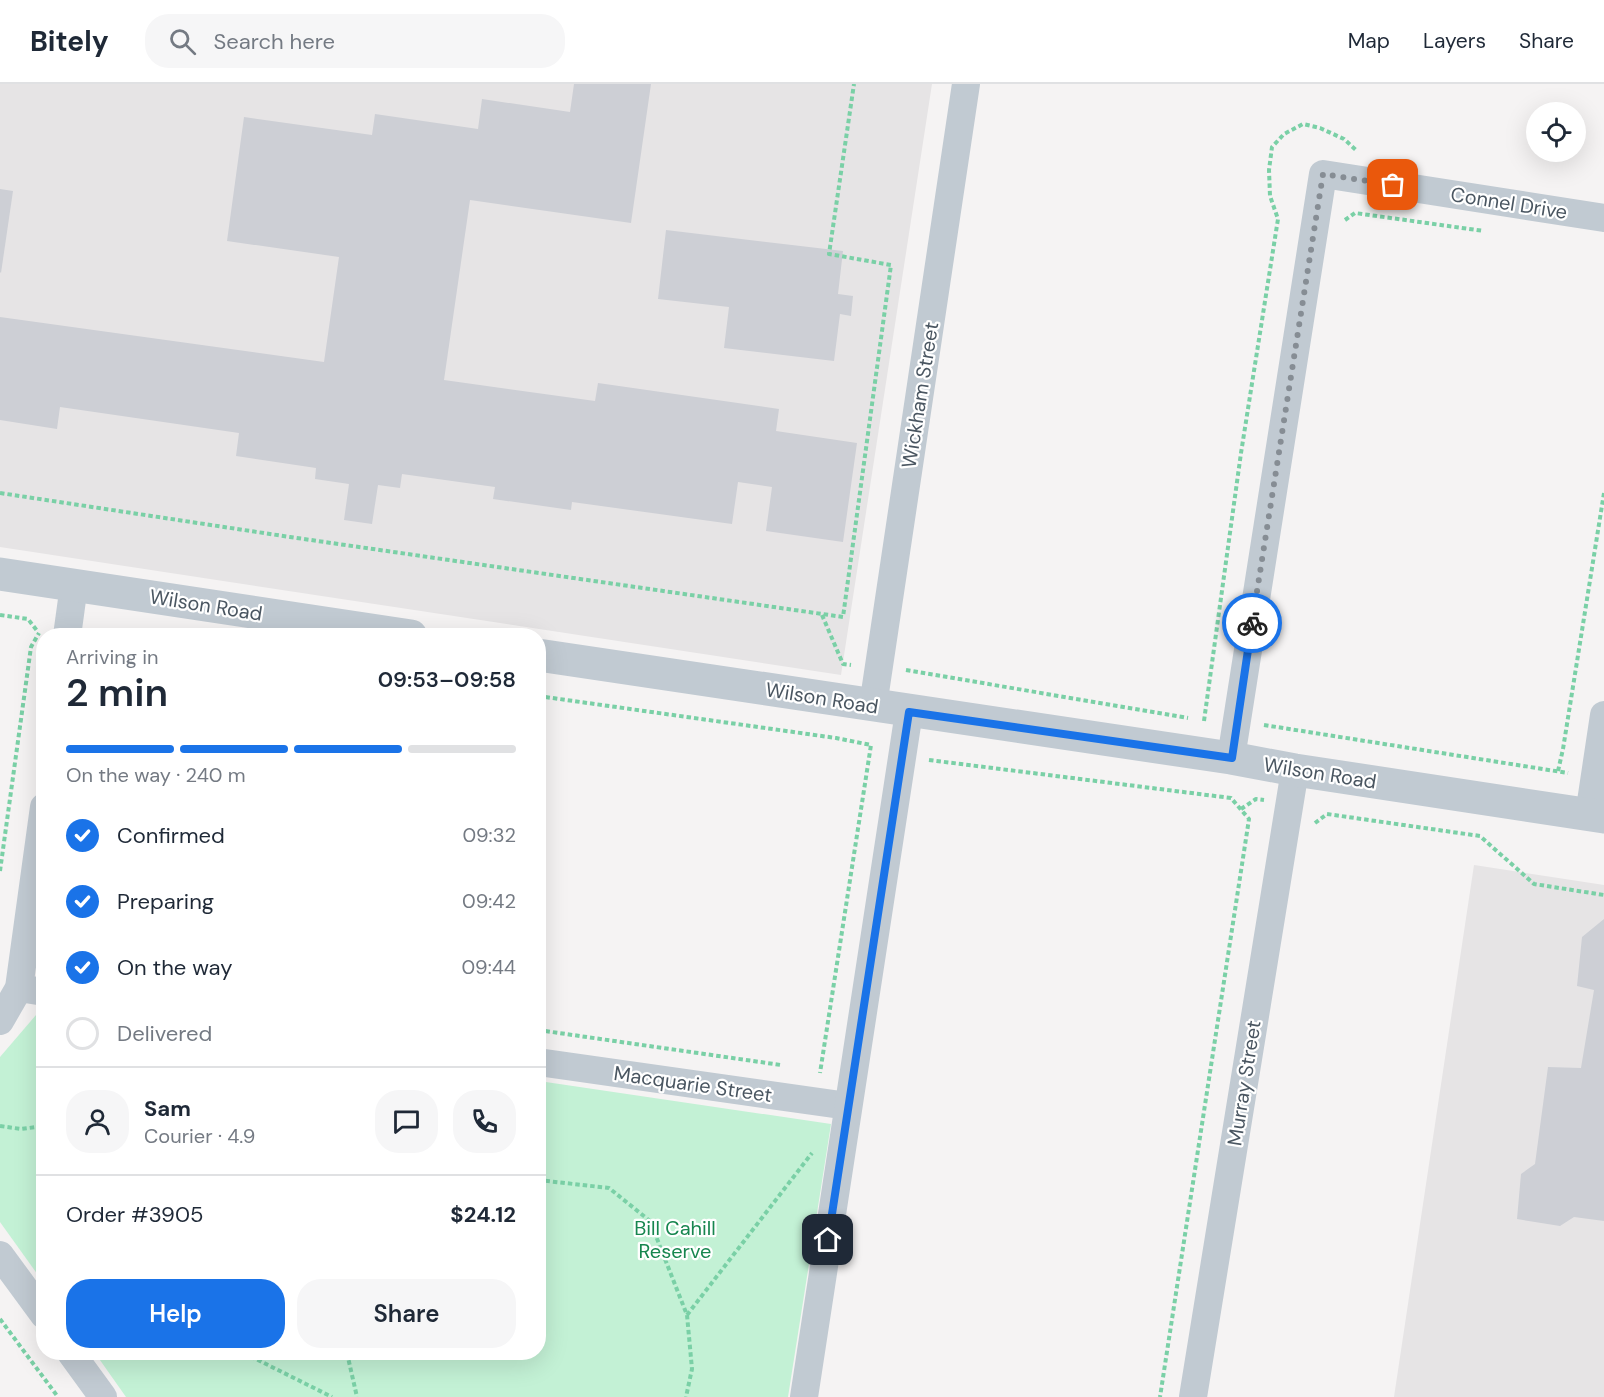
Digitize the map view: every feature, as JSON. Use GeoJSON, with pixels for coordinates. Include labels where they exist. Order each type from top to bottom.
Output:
{"type":"FeatureCollection","features":[{"type":"Feature","properties":{"kind":"street","name":"Wickham Street"},"geometry":{"type":"LineString","coordinates":[[873,706],[966,84]]}},
{"type":"Feature","properties":{"kind":"street","name":"Connel Drive"},"geometry":{"type":"LineString","coordinates":[[1232,758],[1323,174],[1604,218]]}},
{"type":"Feature","properties":{"kind":"street","name":"Wilson Road"},"geometry":{"type":"LineString","coordinates":[[0,574],[358,628]]}},
{"type":"Feature","properties":{"kind":"street"},"geometry":{"type":"LineString","coordinates":[[59,628],[74,585]]}},
{"type":"Feature","properties":{"kind":"street","name":"Wilson Road"},"geometry":{"type":"LineString","coordinates":[[546,656],[909,712],[1232,758],[1295,770],[1597,816]]}},
{"type":"Feature","properties":{"kind":"street"},"geometry":{"type":"LineString","coordinates":[[804,1397],[909,712]]}},
{"type":"Feature","properties":{"kind":"street"},"geometry":{"type":"LineString","coordinates":[[1597,816],[1604,715]]}},
{"type":"Feature","properties":{"kind":"street","name":"Murray Street"},"geometry":{"type":"LineString","coordinates":[[1193,1397],[1295,770]]}},
{"type":"Feature","properties":{"kind":"street"},"geometry":{"type":"LineString","coordinates":[[0,1021],[31,990],[36,920]]}},
{"type":"Feature","properties":{"kind":"street","name":"Macquarie Street"},"geometry":{"type":"LineString","coordinates":[[546,1063],[848,1106]]}},
{"type":"Feature","properties":{"kind":"street"},"geometry":{"type":"LineString","coordinates":[[0,1255],[36,1304]]}},
{"type":"Feature","properties":{"kind":"street"},"geometry":{"type":"LineString","coordinates":[[76,1360],[103,1397]]}},
{"type":"Feature","properties":{"kind":"path"},"geometry":{"type":"LineString","coordinates":[[0,493],[843,617],[891,265],[829,254],[854,84]]}},
{"type":"Feature","properties":{"kind":"path"},"geometry":{"type":"LineString","coordinates":[[1341,222],[1355,213],[1486,231]]}},
{"type":"Feature","properties":{"kind":"path"},"geometry":{"type":"LineString","coordinates":[[1558,771],[1604,492]]}},
{"type":"Feature","properties":{"kind":"path"},"geometry":{"type":"LineString","coordinates":[[0,615],[28,619],[36,629]]}},
{"type":"Feature","properties":{"kind":"path"},"geometry":{"type":"LineString","coordinates":[[0,871],[31,647],[36,638]]}},
{"type":"Feature","properties":{"kind":"path"},"geometry":{"type":"LineString","coordinates":[[546,697],[836,738],[871,745],[820,1073]]}},
{"type":"Feature","properties":{"kind":"path"},"geometry":{"type":"LineString","coordinates":[[1267,726],[1268,714]]}},
{"type":"Feature","properties":{"kind":"path"},"geometry":{"type":"LineString","coordinates":[[930,760],[1231,798],[1249,819],[1160,1397]]}},
{"type":"Feature","properties":{"kind":"path"},"geometry":{"type":"LineString","coordinates":[[1312,825],[1327,814],[1480,836],[1534,885],[1604,895]]}},
{"type":"Feature","properties":{"kind":"path"},"geometry":{"type":"LineString","coordinates":[[546,1031],[784,1065]]}},
{"type":"Feature","properties":{"kind":"path"},"geometry":{"type":"LineString","coordinates":[[812,1071],[820,1073],[848,1106]]}},
{"type":"Feature","properties":{"kind":"path"},"geometry":{"type":"LineString","coordinates":[[0,1126],[21,1129],[36,1127]]}},
{"type":"Feature","properties":{"kind":"path"},"geometry":{"type":"LineString","coordinates":[[687,1315],[819,1144]]}},
{"type":"Feature","properties":{"kind":"path"},"geometry":{"type":"LineString","coordinates":[[546,1181],[609,1188],[650,1221],[687,1315],[692,1369],[686,1397]]}},
{"type":"Feature","properties":{"kind":"path"},"geometry":{"type":"LineString","coordinates":[[0,1319],[58,1397]]}},
{"type":"Feature","properties":{"kind":"path"},"geometry":{"type":"LineString","coordinates":[[258,1360],[332,1397]]}},
{"type":"Feature","properties":{"kind":"path"},"geometry":{"type":"LineString","coordinates":[[349,1360],[357,1397]]}},
{"type":"Feature","properties":{"kind":"shaded area"},"geometry":{"type":"Polygon","coordinates":[[[0,84],[932,84],[841,675],[546,630],[546,628],[532,628],[0,547],[0,84]]]}},
{"type":"Feature","properties":{"kind":"shaded area"},"geometry":{"type":"Polygon","coordinates":[[[1474,865],[1604,885],[1604,1397],[1394,1397],[1474,865]]]}},
{"type":"Feature","properties":{"kind":"green space"},"geometry":{"type":"Polygon","coordinates":[[[36,1015],[36,1272],[0,1222],[0,1057],[36,1015]]]}},
{"type":"Feature","properties":{"kind":"green space","name":"Bill Cahill Reserve"},"geometry":{"type":"Polygon","coordinates":[[[546,1082],[831,1124],[788,1397],[126,1397],[100,1360],[546,1360],[546,1082]]]}},
{"type":"Feature","properties":{"kind":"building"},"geometry":{"type":"Polygon","coordinates":[[[574,84],[651,84],[631,223],[470,200],[444,380],[595,401],[598,383],[779,409],[776,431],[857,443],[843,542],[766,531],[772,487],[738,482],[732,524],[572,502],[571,510],[493,499],[495,487],[402,474],[400,488],[378,485],[372,524],[344,520],[349,484],[315,479],[316,468],[236,456],[239,433],[60,407],[57,429],[0,420],[0,317],[324,362],[339,257],[227,241],[244,117],[372,135],[375,114],[478,129],[482,99],[570,112],[574,84]]]}},
{"type":"Feature","properties":{"kind":"building"},"geometry":{"type":"Polygon","coordinates":[[[0,189],[13,191],[1,273],[0,272],[0,189]]]}},
{"type":"Feature","properties":{"kind":"building"},"geometry":{"type":"Polygon","coordinates":[[[666,230],[843,251],[838,294],[853,296],[851,316],[840,314],[834,361],[724,348],[729,307],[658,299],[666,230]]]}},
{"type":"Feature","properties":{"kind":"building"},"geometry":{"type":"Polygon","coordinates":[[[1604,919],[1604,1221],[1574,1217],[1560,1226],[1517,1219],[1521,1174],[1535,1164],[1548,1067],[1581,1068],[1594,990],[1577,986],[1582,937],[1604,919]]]}},
{"type":"Feature","properties":{"kind":"way so far"},"geometry":{"type":"LineString","coordinates":[[1252,623],[1323,174],[1393,185]]}},
{"type":"Feature","properties":{"kind":"route"},"geometry":{"type":"LineString","coordinates":[[828,1240],[909,712],[1232,758],[1252,623]]}}]}
